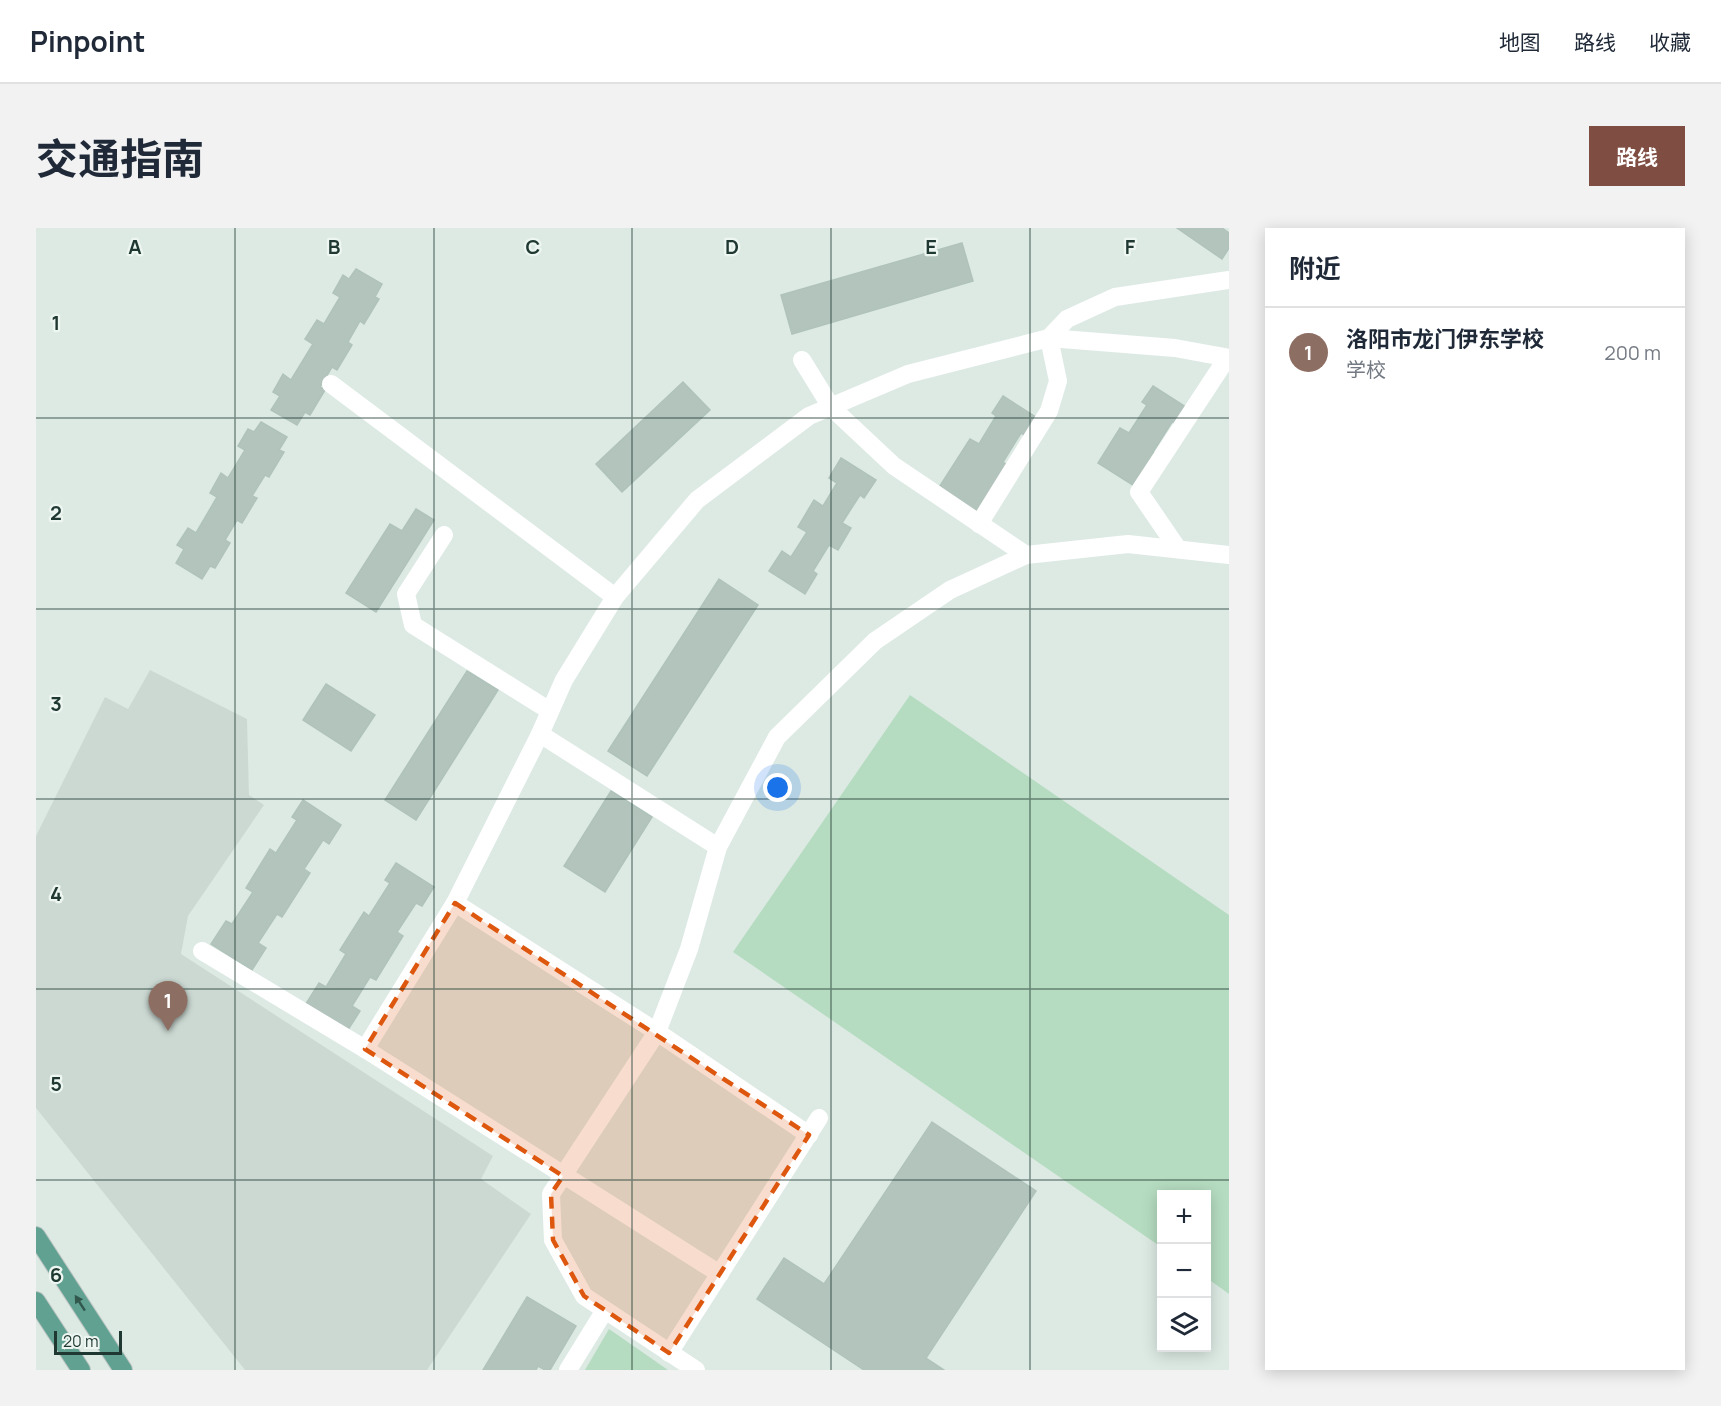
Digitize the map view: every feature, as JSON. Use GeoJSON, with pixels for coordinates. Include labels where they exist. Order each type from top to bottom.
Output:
{"type":"FeatureCollection","features":[{"type":"Feature","properties":{"kind":"main road"},"geometry":{"type":"LineString","coordinates":[[36,1236],[123,1370]]}},
{"type":"Feature","properties":{"kind":"main road"},"geometry":{"type":"LineString","coordinates":[[36,1300],[81,1370]]}},
{"type":"Feature","properties":{"kind":"street"},"geometry":{"type":"LineString","coordinates":[[1049,338],[1067,319],[1115,297],[1229,280]]}},
{"type":"Feature","properties":{"kind":"street"},"geometry":{"type":"LineString","coordinates":[[979,524],[1049,411],[1058,381],[1049,338]]}},
{"type":"Feature","properties":{"kind":"street"},"geometry":{"type":"LineString","coordinates":[[365,1049],[454,903],[540,734],[564,680],[615,597],[697,500],[809,416],[908,374],[1049,338],[1175,348],[1228,358],[1139,492],[1178,549]]}},
{"type":"Feature","properties":{"kind":"street"},"geometry":{"type":"LineString","coordinates":[[802,360],[831,407],[894,466],[1026,555]]}},
{"type":"Feature","properties":{"kind":"street"},"geometry":{"type":"LineString","coordinates":[[331,384],[615,597]]}},
{"type":"Feature","properties":{"kind":"street"},"geometry":{"type":"LineString","coordinates":[[444,535],[406,594],[412,625],[550,711]]}},
{"type":"Feature","properties":{"kind":"street"},"geometry":{"type":"LineString","coordinates":[[696,1370],[584,1296],[553,1240],[551,1194],[657,1032],[689,949],[718,847],[777,737],[875,641],[950,590],[1026,555],[1128,544],[1229,555]]}},
{"type":"Feature","properties":{"kind":"street"},"geometry":{"type":"LineString","coordinates":[[540,734],[718,847]]}},
{"type":"Feature","properties":{"kind":"street"},"geometry":{"type":"LineString","coordinates":[[454,903],[657,1032],[808,1135]]}},
{"type":"Feature","properties":{"kind":"street"},"geometry":{"type":"LineString","coordinates":[[202,951],[365,1049],[720,1274]]}},
{"type":"Feature","properties":{"kind":"street"},"geometry":{"type":"LineString","coordinates":[[669,1353],[819,1118]]}},
{"type":"Feature","properties":{"kind":"street"},"geometry":{"type":"LineString","coordinates":[[568,1370],[605,1310]]}},
{"type":"Feature","properties":{"kind":"highlighted area"},"geometry":{"type":"Polygon","coordinates":[[[455,903],[809,1135],[669,1353],[584,1296],[553,1240],[551,1194],[563,1176],[365,1049],[455,903]]]}},
{"type":"Feature","properties":{"kind":"shaded area"},"geometry":{"type":"Polygon","coordinates":[[[150,670],[247,719],[249,795],[264,805],[188,916],[181,954],[493,1156],[481,1179],[531,1214],[427,1370],[245,1370],[36,1108],[36,836],[105,697],[128,709],[150,670]]]}},
{"type":"Feature","properties":{"kind":"green space"},"geometry":{"type":"Polygon","coordinates":[[[910,695],[1229,915],[1229,1294],[1211,1281],[1211,1190],[1157,1190],[1157,1244],[733,952],[910,695]]]}},
{"type":"Feature","properties":{"kind":"green space"},"geometry":{"type":"Polygon","coordinates":[[[609,1329],[668,1370],[585,1370],[609,1329]]]}},
{"type":"Feature","properties":{"kind":"building"},"geometry":{"type":"Polygon","coordinates":[[[1177,228],[1222,228],[1229,233],[1229,248],[1222,259],[1177,228]]]}},
{"type":"Feature","properties":{"kind":"building"},"geometry":{"type":"Polygon","coordinates":[[[962,243],[973,281],[792,334],[781,295],[962,243]]]}},
{"type":"Feature","properties":{"kind":"building"},"geometry":{"type":"Polygon","coordinates":[[[356,269],[382,284],[375,297],[379,299],[364,324],[360,321],[348,342],[352,345],[337,370],[332,367],[320,387],[325,390],[310,415],[305,412],[297,425],[271,410],[280,396],[273,392],[283,374],[291,380],[313,344],[305,339],[317,320],[324,324],[340,297],[333,293],[343,275],[349,279],[356,269]]]}},
{"type":"Feature","properties":{"kind":"building"},"geometry":{"type":"Polygon","coordinates":[[[683,382],[710,410],[622,492],[596,464],[683,382]]]}},
{"type":"Feature","properties":{"kind":"building"},"geometry":{"type":"Polygon","coordinates":[[[1153,386],[1189,409],[1178,426],[1172,422],[1153,452],[1160,456],[1139,489],[1098,463],[1120,428],[1129,433],[1147,405],[1142,402],[1153,386]]]}},
{"type":"Feature","properties":{"kind":"building"},"geometry":{"type":"Polygon","coordinates":[[[1003,396],[1039,419],[1027,437],[1021,433],[1003,462],[1010,467],[977,518],[936,492],[970,439],[979,444],[996,416],[992,413],[1003,396]]]}},
{"type":"Feature","properties":{"kind":"building"},"geometry":{"type":"Polygon","coordinates":[[[261,422],[287,437],[279,450],[284,452],[269,477],[265,475],[252,496],[257,498],[242,523],[237,520],[225,540],[230,543],[215,568],[210,566],[202,579],[176,563],[184,549],[177,545],[188,528],[196,533],[217,497],[210,493],[221,473],[228,478],[245,450],[238,446],[248,429],[254,432],[261,422]]]}},
{"type":"Feature","properties":{"kind":"building"},"geometry":{"type":"Polygon","coordinates":[[[841,458],[876,480],[864,498],[860,495],[842,523],[851,528],[838,550],[829,545],[813,571],[817,574],[805,594],[769,571],[782,551],[791,557],[807,532],[798,527],[814,500],[823,506],[837,483],[829,478],[841,458]]]}},
{"type":"Feature","properties":{"kind":"building"},"geometry":{"type":"Polygon","coordinates":[[[416,509],[434,520],[376,612],[346,593],[390,524],[402,531],[416,509]]]}},
{"type":"Feature","properties":{"kind":"building"},"geometry":{"type":"Polygon","coordinates":[[[719,579],[758,605],[647,776],[608,751],[719,579]]]}},
{"type":"Feature","properties":{"kind":"building"},"geometry":{"type":"Polygon","coordinates":[[[467,671],[498,690],[416,820],[385,800],[467,671]]]}},
{"type":"Feature","properties":{"kind":"building"},"geometry":{"type":"Polygon","coordinates":[[[326,684],[375,715],[351,751],[303,720],[326,684]]]}},
{"type":"Feature","properties":{"kind":"building"},"geometry":{"type":"Polygon","coordinates":[[[611,791],[652,817],[605,892],[564,866],[611,791]]]}},
{"type":"Feature","properties":{"kind":"building"},"geometry":{"type":"Polygon","coordinates":[[[303,800],[341,825],[329,844],[323,840],[304,869],[310,873],[282,917],[277,914],[258,943],[266,948],[252,970],[211,944],[226,921],[232,924],[253,892],[246,888],[270,849],[276,853],[297,820],[292,817],[303,800]]]}},
{"type":"Feature","properties":{"kind":"building"},"geometry":{"type":"Polygon","coordinates":[[[396,863],[434,887],[422,906],[416,903],[397,932],[403,936],[376,980],[370,977],[352,1006],[360,1011],[346,1033],[304,1007],[319,983],[326,987],[346,954],[340,950],[364,912],[369,916],[390,883],[385,880],[396,863]]]}},
{"type":"Feature","properties":{"kind":"building"},"geometry":{"type":"Polygon","coordinates":[[[932,1122],[1036,1191],[926,1358],[944,1370],[864,1370],[757,1299],[784,1258],[824,1284],[932,1122]]]}},
{"type":"Feature","properties":{"kind":"building"},"geometry":{"type":"Polygon","coordinates":[[[527,1297],[576,1326],[550,1370],[538,1366],[536,1370],[483,1370],[527,1297]]]}},
{"type":"Feature","properties":{"kind":"place","name":"洛阳市龙门伊东学校"},"geometry":{"type":"Point","coordinates":[168,1031]}}]}
